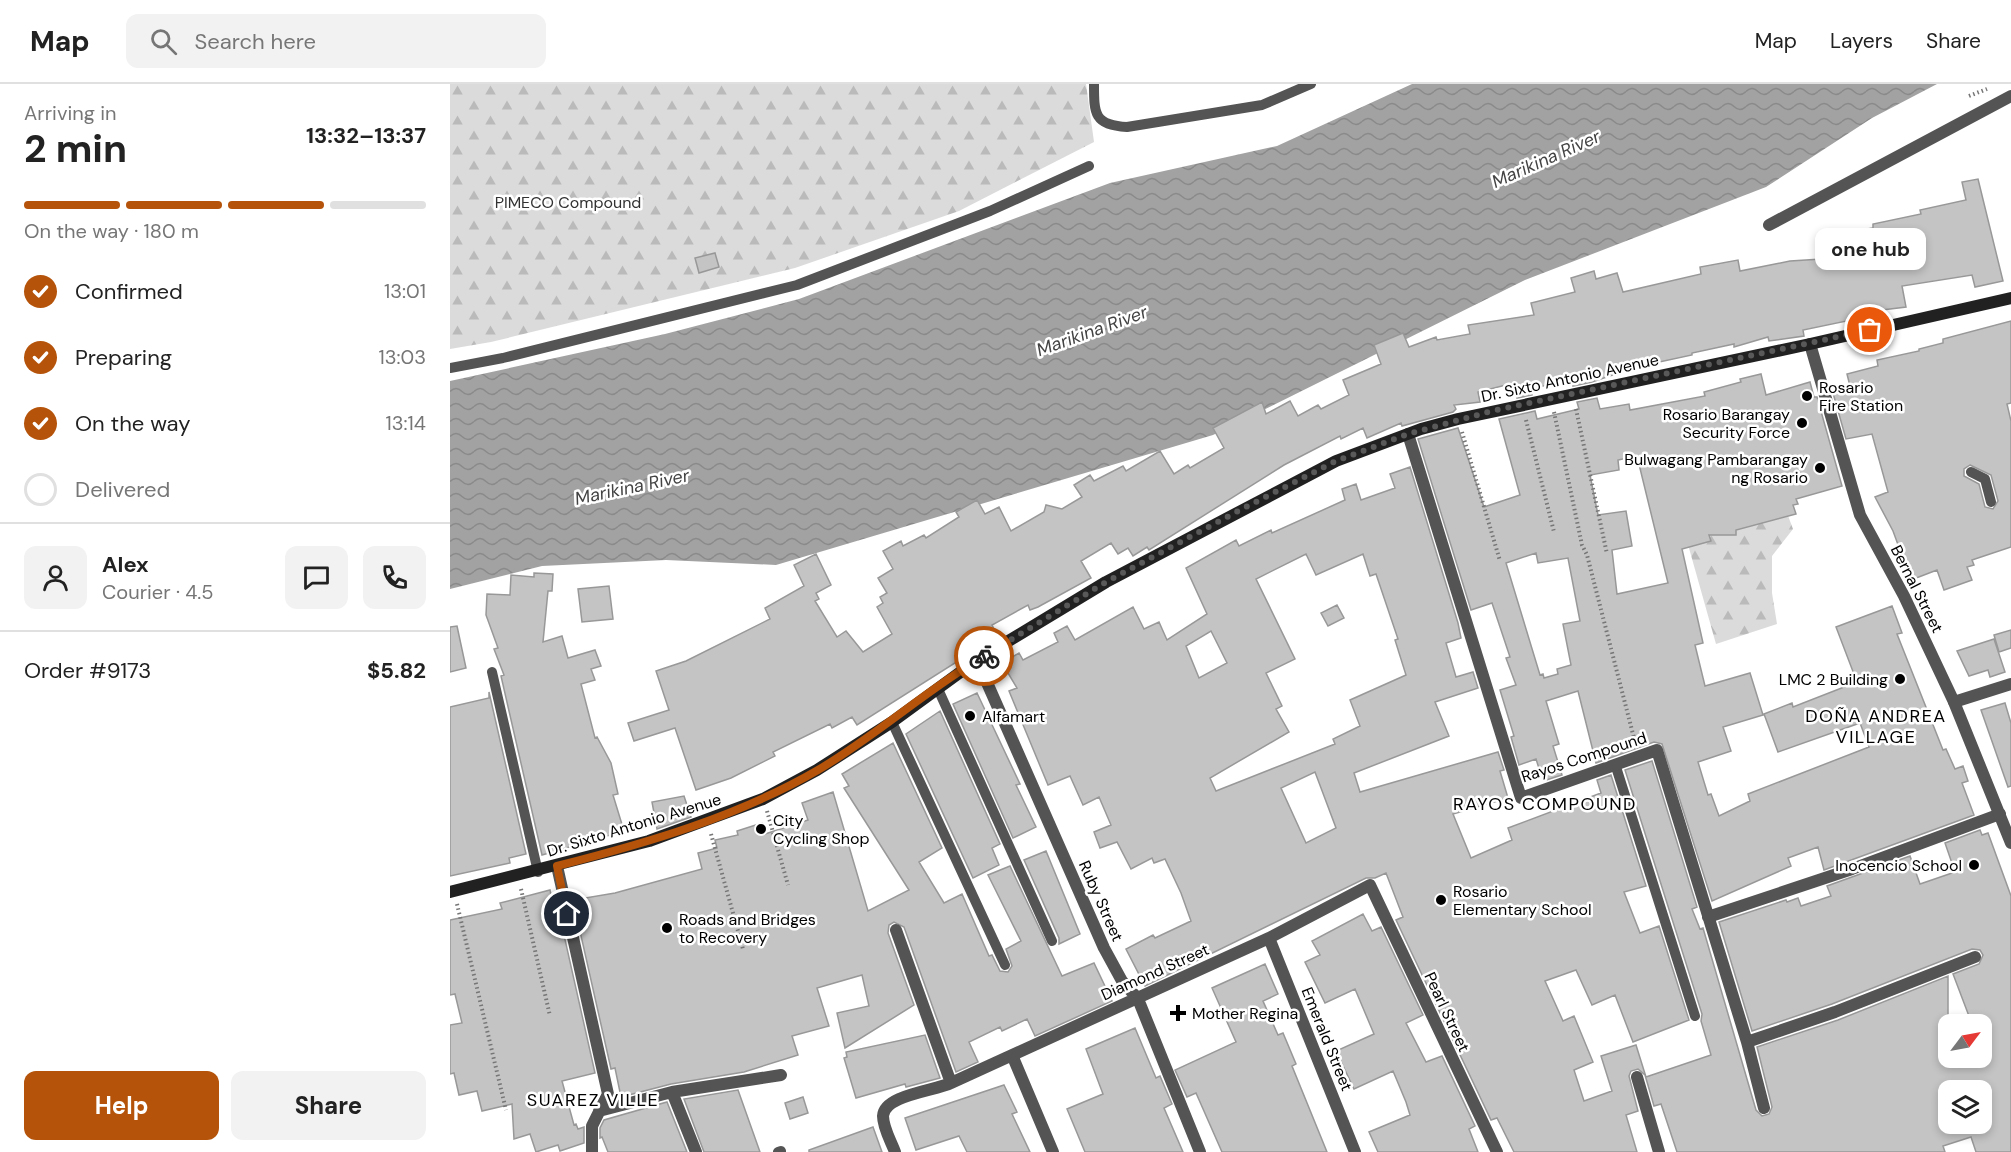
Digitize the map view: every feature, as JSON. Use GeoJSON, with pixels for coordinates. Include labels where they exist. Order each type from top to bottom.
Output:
{"type":"FeatureCollection","features":[{"type":"Feature","properties":{"kind":"main road","name":"Dr. Sixto Antonio Avenue"},"geometry":{"type":"LineString","coordinates":[[452,892],[538,872],[708,822],[763,799],[817,770],[892,722],[977,660],[1106,582],[1336,461],[1408,434],[1458,419],[1810,344],[2011,297]]}},
{"type":"Feature","properties":{"kind":"street"},"geometry":{"type":"LineString","coordinates":[[1769,225],[2011,96]]}},
{"type":"Feature","properties":{"kind":"street","name":"Bernal Street"},"geometry":{"type":"LineString","coordinates":[[1810,344],[1860,515],[1904,596],[1954,702],[2011,843]]}},
{"type":"Feature","properties":{"kind":"street","name":"Rayos Compound"},"geometry":{"type":"LineString","coordinates":[[1408,434],[1521,798],[1616,767],[1657,750],[1747,1042],[1764,1108]]}},
{"type":"Feature","properties":{"kind":"street","name":"Ruby Street"},"geometry":{"type":"LineString","coordinates":[[977,660],[1104,948],[1122,981],[1138,999],[1200,1152]]}},
{"type":"Feature","properties":{"kind":"street"},"geometry":{"type":"LineString","coordinates":[[1954,702],[2011,684]]}},
{"type":"Feature","properties":{"kind":"street"},"geometry":{"type":"LineString","coordinates":[[1708,917],[1862,865],[2000,814]]}},
{"type":"Feature","properties":{"kind":"street"},"geometry":{"type":"LineString","coordinates":[[557,866],[608,1094],[591,1126],[592,1152]]}},
{"type":"Feature","properties":{"kind":"street","name":"Diamond Street"},"geometry":{"type":"LineString","coordinates":[[895,1152],[885,1124],[884,1111],[892,1102],[951,1083],[1138,999],[1269,938],[1370,885]]}},
{"type":"Feature","properties":{"kind":"street","name":"Pearl Street"},"geometry":{"type":"LineString","coordinates":[[1370,885],[1497,1152]]}},
{"type":"Feature","properties":{"kind":"street"},"geometry":{"type":"LineString","coordinates":[[897,930],[951,1083]]}},
{"type":"Feature","properties":{"kind":"street","name":"Emerald Street"},"geometry":{"type":"LineString","coordinates":[[1269,938],[1355,1152]]}},
{"type":"Feature","properties":{"kind":"street"},"geometry":{"type":"LineString","coordinates":[[1747,1042],[1835,1012],[1975,957]]}},
{"type":"Feature","properties":{"kind":"street"},"geometry":{"type":"LineString","coordinates":[[1012,1055],[1053,1152]]}},
{"type":"Feature","properties":{"kind":"street"},"geometry":{"type":"LineString","coordinates":[[598,1111],[672,1092],[781,1075]]}},
{"type":"Feature","properties":{"kind":"street"},"geometry":{"type":"LineString","coordinates":[[1637,1077],[1659,1152]]}},
{"type":"Feature","properties":{"kind":"street"},"geometry":{"type":"LineString","coordinates":[[672,1092],[696,1152]]}},
{"type":"Feature","properties":{"kind":"lane"},"geometry":{"type":"LineString","coordinates":[[1094,84],[1094,108],[1099,120],[1110,126],[1127,127],[1262,105],[1311,84]]}},
{"type":"Feature","properties":{"kind":"lane"},"geometry":{"type":"LineString","coordinates":[[450,368],[503,358],[797,285],[990,211],[1089,166]]}},
{"type":"Feature","properties":{"kind":"lane"},"geometry":{"type":"LineString","coordinates":[[1971,472],[1985,479],[1992,502]]}},
{"type":"Feature","properties":{"kind":"lane"},"geometry":{"type":"LineString","coordinates":[[492,672],[538,872]]}},
{"type":"Feature","properties":{"kind":"lane"},"geometry":{"type":"LineString","coordinates":[[938,689],[1052,941]]}},
{"type":"Feature","properties":{"kind":"lane"},"geometry":{"type":"LineString","coordinates":[[892,722],[1005,965]]}},
{"type":"Feature","properties":{"kind":"lane"},"geometry":{"type":"LineString","coordinates":[[1616,767],[1695,1016]]}},
{"type":"Feature","properties":{"kind":"path"},"geometry":{"type":"LineString","coordinates":[[1573,394],[1607,554]]}},
{"type":"Feature","properties":{"kind":"path"},"geometry":{"type":"LineString","coordinates":[[1551,398],[1582,545],[1587,555],[1610,652],[1638,751]]}},
{"type":"Feature","properties":{"kind":"path"},"geometry":{"type":"LineString","coordinates":[[1524,412],[1554,532]]}},
{"type":"Feature","properties":{"kind":"path"},"geometry":{"type":"LineString","coordinates":[[1458,419],[1500,561]]}},
{"type":"Feature","properties":{"kind":"path"},"geometry":{"type":"LineString","coordinates":[[763,799],[788,885]]}},
{"type":"Feature","properties":{"kind":"path"},"geometry":{"type":"LineString","coordinates":[[708,822],[743,949]]}},
{"type":"Feature","properties":{"kind":"path"},"geometry":{"type":"LineString","coordinates":[[518,876],[550,1016]]}},
{"type":"Feature","properties":{"kind":"path"},"geometry":{"type":"LineString","coordinates":[[452,892],[506,1110]]}},
{"type":"Feature","properties":{"kind":"green space","name":"PIMECO Compound"},"geometry":{"type":"Polygon","coordinates":[[[450,84],[1086,84],[1094,142],[959,211],[795,268],[491,342],[450,349],[450,84]]]}},
{"type":"Feature","properties":{"kind":"green space"},"geometry":{"type":"Polygon","coordinates":[[[1787,513],[1793,529],[1772,556],[1772,593],[1777,624],[1716,644],[1687,541],[1787,513]]]}},
{"type":"Feature","properties":{"kind":"water","name":"Marikina River"},"geometry":{"type":"Polygon","coordinates":[[[1412,84],[1937,84],[1872,118],[1766,187],[1525,280],[1213,435],[776,565],[666,560],[542,566],[450,589],[450,381],[665,334],[799,299],[1110,183],[1277,146],[1412,84]]]}},
{"type":"Feature","properties":{"kind":"building"},"geometry":{"type":"Polygon","coordinates":[[[1978,179],[2003,281],[1975,287],[1972,275],[1902,286],[1906,307],[1882,310],[1853,325],[1851,320],[1803,330],[1804,336],[1769,341],[1768,337],[1734,347],[1734,344],[1692,353],[1692,355],[1636,367],[1592,382],[1573,386],[1572,381],[1531,388],[1532,395],[1517,398],[1514,384],[1510,384],[1478,392],[1480,402],[1454,405],[1456,409],[1453,412],[1402,426],[1401,423],[1367,438],[1363,428],[1341,439],[1340,436],[1284,465],[1149,550],[1147,547],[1133,556],[1128,548],[1118,554],[1111,543],[1081,561],[1091,578],[1038,607],[1030,610],[1028,605],[992,625],[995,631],[962,649],[966,656],[857,725],[852,717],[832,728],[830,724],[773,752],[775,756],[731,778],[696,790],[675,728],[634,741],[628,723],[669,710],[656,671],[686,661],[770,619],[765,608],[804,586],[794,565],[816,554],[831,585],[816,593],[819,599],[815,601],[837,637],[846,631],[863,652],[892,634],[877,607],[883,603],[880,597],[887,593],[878,578],[893,569],[883,551],[901,541],[903,546],[924,535],[926,538],[959,517],[956,512],[977,500],[985,514],[999,507],[1011,531],[1044,512],[1046,505],[1062,509],[1082,497],[1074,485],[1090,475],[1094,481],[1123,466],[1126,471],[1160,451],[1174,474],[1188,465],[1190,468],[1224,448],[1213,428],[1262,402],[1266,414],[1290,401],[1298,416],[1318,405],[1321,409],[1349,395],[1343,380],[1381,364],[1374,345],[1403,333],[1409,347],[1436,337],[1437,340],[1470,334],[1468,325],[1534,315],[1531,303],[1575,292],[1571,278],[1594,271],[1596,279],[1617,273],[1623,292],[1701,274],[1700,267],[1738,260],[1740,271],[1790,261],[1837,258],[1831,243],[1855,234],[1855,231],[1873,228],[1873,224],[1921,214],[1920,210],[1966,200],[1962,182],[1978,179]]]}},
{"type":"Feature","properties":{"kind":"building"},"geometry":{"type":"Polygon","coordinates":[[[715,253],[719,267],[699,273],[695,258],[715,253]]]}},
{"type":"Feature","properties":{"kind":"building"},"geometry":{"type":"Polygon","coordinates":[[[2011,321],[2011,403],[2007,404],[2011,421],[2011,547],[1972,560],[1974,565],[1967,567],[1972,580],[1944,590],[1937,570],[1911,580],[1893,531],[1875,497],[1888,492],[1872,434],[1846,439],[1833,393],[1851,390],[1847,374],[1878,366],[1877,360],[1943,343],[1943,339],[2011,321]],[[1970,465],[1964,469],[1964,476],[1979,484],[1985,507],[1993,509],[1998,501],[1991,475],[1970,465]]]}},
{"type":"Feature","properties":{"kind":"building"},"geometry":{"type":"Polygon","coordinates":[[[1761,374],[1766,395],[1810,382],[1814,397],[1817,397],[1842,486],[1796,499],[1798,504],[1793,505],[1796,514],[1736,530],[1736,535],[1709,535],[1711,541],[1682,549],[1703,643],[1695,645],[1705,686],[1750,673],[1763,715],[1723,727],[1731,751],[1698,762],[1708,795],[1711,794],[1719,816],[1750,801],[1748,794],[1869,747],[1860,723],[1778,752],[1764,714],[1792,703],[1793,707],[1857,682],[1836,627],[1892,606],[1902,633],[1897,634],[1943,750],[1946,749],[1955,769],[1963,766],[1968,781],[1962,783],[1974,815],[1824,870],[1818,847],[1788,858],[1791,866],[1712,901],[1662,744],[1654,742],[1596,763],[1578,691],[1546,701],[1559,744],[1553,746],[1562,775],[1543,781],[1536,759],[1519,765],[1511,737],[1514,736],[1500,690],[1516,685],[1506,658],[1510,657],[1492,603],[1471,610],[1418,439],[1458,428],[1484,507],[1520,495],[1499,419],[1535,411],[1537,419],[1579,409],[1577,402],[1597,398],[1600,409],[1629,404],[1630,410],[1705,396],[1704,392],[1741,382],[1740,379],[1761,374]],[[1637,456],[1618,460],[1619,470],[1590,475],[1598,515],[1626,511],[1632,546],[1612,550],[1617,594],[1668,583],[1637,456]],[[1536,553],[1506,563],[1540,675],[1543,674],[1544,678],[1558,674],[1557,669],[1571,665],[1563,624],[1580,621],[1568,558],[1538,563],[1536,553]]]}},
{"type":"Feature","properties":{"kind":"building"},"geometry":{"type":"Polygon","coordinates":[[[1410,467],[1458,623],[1461,638],[1446,643],[1456,677],[1473,672],[1478,688],[1435,702],[1449,736],[1354,773],[1360,792],[1498,752],[1504,770],[1500,771],[1508,798],[1453,814],[1471,858],[1512,840],[1508,828],[1601,793],[1597,780],[1611,775],[1646,886],[1624,892],[1640,933],[1659,926],[1689,1020],[1633,1042],[1615,995],[1592,1005],[1576,970],[1545,981],[1563,1021],[1574,1016],[1593,1062],[1574,1070],[1584,1101],[1612,1091],[1601,1056],[1636,1045],[1646,1077],[1711,1055],[1701,1021],[1702,1014],[1625,770],[1652,761],[1697,907],[1692,909],[1700,929],[1703,928],[1756,1110],[1762,1116],[1769,1114],[1772,1107],[1757,1047],[1838,1020],[1948,976],[1948,1014],[1938,1014],[1938,1068],[1992,1068],[1992,1014],[1968,1014],[1953,974],[1979,964],[1983,955],[1980,950],[1972,949],[1832,1004],[1752,1031],[1719,922],[1786,900],[1787,902],[1798,898],[1801,906],[1831,896],[1827,886],[1910,856],[1920,884],[1955,872],[1945,843],[1980,830],[1982,835],[1988,833],[2011,896],[2011,1152],[1976,1152],[1971,1137],[1943,1146],[1945,1152],[1677,1152],[1661,1104],[1654,1106],[1645,1075],[1638,1069],[1631,1071],[1629,1076],[1638,1111],[1626,1115],[1637,1152],[1514,1152],[1497,1118],[1491,1120],[1396,920],[1403,917],[1386,873],[1375,878],[1366,878],[1145,986],[1126,949],[1153,935],[1155,938],[1191,921],[1181,893],[1165,859],[1154,863],[1152,858],[1131,869],[1117,842],[1100,848],[1094,832],[1111,825],[1099,797],[1083,805],[1070,776],[1048,785],[1009,691],[1017,688],[1002,663],[1019,653],[1023,660],[1058,642],[1054,633],[1067,626],[1075,640],[1133,607],[1144,629],[1159,622],[1167,640],[1207,614],[1186,568],[1236,540],[1239,546],[1271,530],[1272,533],[1345,500],[1342,489],[1356,484],[1361,500],[1395,488],[1390,474],[1410,467]],[[1306,554],[1256,579],[1295,659],[1266,673],[1282,706],[1276,709],[1289,732],[1210,778],[1216,791],[1335,744],[1333,739],[1360,726],[1350,700],[1406,675],[1395,640],[1398,639],[1376,574],[1370,576],[1363,554],[1316,575],[1306,554]],[[1211,631],[1186,646],[1199,678],[1227,663],[1211,631]],[[1315,772],[1281,788],[1306,843],[1336,828],[1315,772]]]}},
{"type":"Feature","properties":{"kind":"building"},"geometry":{"type":"Polygon","coordinates":[[[534,573],[553,574],[552,591],[548,591],[543,642],[562,636],[568,658],[595,650],[601,666],[591,669],[595,680],[581,684],[595,738],[597,737],[611,763],[618,794],[613,795],[624,831],[542,855],[501,676],[504,675],[494,649],[498,648],[486,615],[487,594],[510,595],[511,575],[534,577],[534,573]]]}},
{"type":"Feature","properties":{"kind":"building"},"geometry":{"type":"Polygon","coordinates":[[[609,586],[613,619],[582,622],[578,589],[609,586]]]}},
{"type":"Feature","properties":{"kind":"building"},"geometry":{"type":"Polygon","coordinates":[[[1337,605],[1344,618],[1328,626],[1321,613],[1337,605]]]}},
{"type":"Feature","properties":{"kind":"building"},"geometry":{"type":"Polygon","coordinates":[[[457,626],[466,668],[450,672],[450,627],[457,626]]]}},
{"type":"Feature","properties":{"kind":"building"},"geometry":{"type":"Polygon","coordinates":[[[2011,630],[2011,648],[1999,652],[1994,635],[2011,630]]]}},
{"type":"Feature","properties":{"kind":"building"},"geometry":{"type":"Polygon","coordinates":[[[1994,639],[2005,672],[1990,677],[1988,670],[1969,676],[1957,651],[1994,639]]]}},
{"type":"Feature","properties":{"kind":"building"},"geometry":{"type":"Polygon","coordinates":[[[489,692],[526,854],[509,858],[510,863],[450,876],[450,707],[489,698],[489,692]]]}},
{"type":"Feature","properties":{"kind":"building"},"geometry":{"type":"Polygon","coordinates":[[[977,693],[1020,784],[1016,785],[1036,827],[1013,838],[953,704],[977,693]]]}},
{"type":"Feature","properties":{"kind":"building"},"geometry":{"type":"Polygon","coordinates":[[[2005,703],[2011,723],[2011,786],[2008,787],[1981,710],[2005,703]]]}},
{"type":"Feature","properties":{"kind":"building"},"geometry":{"type":"Polygon","coordinates":[[[940,711],[1000,844],[992,848],[999,865],[973,878],[906,734],[940,711]]]}},
{"type":"Feature","properties":{"kind":"building"},"geometry":{"type":"Polygon","coordinates":[[[893,743],[942,848],[919,862],[944,903],[962,894],[989,956],[992,955],[1000,971],[1008,972],[1012,966],[1006,949],[1021,941],[988,875],[1010,866],[1062,976],[1094,963],[1112,1001],[1035,1036],[1027,1019],[1002,1031],[1000,1027],[969,1042],[978,1062],[956,1072],[904,927],[894,922],[889,925],[888,933],[914,1005],[845,1048],[837,1013],[869,1006],[862,975],[817,988],[829,1026],[792,1036],[798,1055],[744,1072],[671,1084],[621,1097],[615,1068],[611,1069],[573,900],[615,893],[702,869],[698,853],[717,848],[715,840],[738,835],[737,831],[762,823],[765,834],[808,820],[802,803],[833,792],[868,911],[909,890],[844,788],[849,786],[842,774],[893,743]]]}},
{"type":"Feature","properties":{"kind":"building"},"geometry":{"type":"Polygon","coordinates":[[[684,796],[691,817],[657,829],[652,802],[684,796]]]}},
{"type":"Feature","properties":{"kind":"building"},"geometry":{"type":"Polygon","coordinates":[[[1046,851],[1080,934],[1059,944],[1059,938],[1024,860],[1046,851]]]}},
{"type":"Feature","properties":{"kind":"building"},"geometry":{"type":"Polygon","coordinates":[[[550,890],[553,904],[557,904],[595,1073],[562,1081],[574,1125],[576,1124],[578,1129],[584,1127],[584,1143],[560,1151],[558,1145],[536,1152],[530,1134],[514,1139],[512,1104],[482,1111],[477,1091],[459,1095],[454,1073],[450,1074],[450,1025],[462,1023],[455,994],[450,995],[450,920],[502,909],[500,903],[550,890]]]}},
{"type":"Feature","properties":{"kind":"building"},"geometry":{"type":"Polygon","coordinates":[[[1363,914],[1372,931],[1381,927],[1423,1015],[1406,1023],[1426,1062],[1442,1056],[1475,1126],[1469,1129],[1478,1152],[1378,1152],[1369,1132],[1410,1115],[1406,1102],[1393,1071],[1354,1089],[1336,1051],[1374,1034],[1355,989],[1325,1003],[1305,962],[1320,955],[1312,941],[1363,914]]]}},
{"type":"Feature","properties":{"kind":"building"},"geometry":{"type":"Polygon","coordinates":[[[1265,964],[1278,994],[1263,1001],[1278,1035],[1283,1033],[1296,1064],[1292,1066],[1327,1152],[1222,1152],[1196,1093],[1187,1097],[1175,1070],[1236,1042],[1212,988],[1265,964]]]}},
{"type":"Feature","properties":{"kind":"building"},"geometry":{"type":"Polygon","coordinates":[[[1135,1028],[1156,1078],[1160,1076],[1172,1104],[1164,1108],[1183,1152],[1085,1152],[1067,1109],[1103,1094],[1086,1049],[1135,1028]]]}},
{"type":"Feature","properties":{"kind":"building"},"geometry":{"type":"Polygon","coordinates":[[[925,1035],[940,1078],[906,1087],[905,1084],[856,1098],[844,1058],[847,1057],[846,1052],[925,1035]]]}},
{"type":"Feature","properties":{"kind":"building"},"geometry":{"type":"Polygon","coordinates":[[[1004,1085],[1017,1112],[1012,1114],[1030,1152],[967,1152],[959,1136],[916,1150],[905,1118],[1004,1085]]]}},
{"type":"Feature","properties":{"kind":"building"},"geometry":{"type":"Polygon","coordinates":[[[738,1090],[760,1152],[704,1152],[684,1099],[738,1090]]]}},
{"type":"Feature","properties":{"kind":"building"},"geometry":{"type":"Polygon","coordinates":[[[803,1097],[808,1113],[790,1119],[785,1103],[803,1097]]]}},
{"type":"Feature","properties":{"kind":"building"},"geometry":{"type":"Polygon","coordinates":[[[667,1102],[687,1152],[608,1152],[602,1137],[600,1138],[600,1128],[604,1120],[667,1102]]]}},
{"type":"Feature","properties":{"kind":"building"},"geometry":{"type":"Polygon","coordinates":[[[873,1127],[882,1152],[809,1152],[809,1150],[873,1127]]]}},
{"type":"Feature","properties":{"kind":"way so far"},"geometry":{"type":"LineString","coordinates":[[984,656],[1106,582],[1242,509],[1336,461],[1408,434],[1492,411],[1870,330]]}},
{"type":"Feature","properties":{"kind":"place","name":"one hub"},"geometry":{"type":"Point","coordinates":[1870,330]}},
{"type":"Feature","properties":{"kind":"place","name":"Rosario Fire Station"},"geometry":{"type":"Point","coordinates":[1807,396]}},
{"type":"Feature","properties":{"kind":"place","name":"Rosario Barangay Security Force"},"geometry":{"type":"Point","coordinates":[1802,423]}},
{"type":"Feature","properties":{"kind":"place","name":"Bulwagang Pambarangay ng Rosario"},"geometry":{"type":"Point","coordinates":[1820,468]}},
{"type":"Feature","properties":{"kind":"place","name":"LMC 2 Building"},"geometry":{"type":"Point","coordinates":[1900,679]}},
{"type":"Feature","properties":{"kind":"place","name":"Alfamart"},"geometry":{"type":"Point","coordinates":[970,716]}},
{"type":"Feature","properties":{"kind":"place","name":"City Cycling Shop"},"geometry":{"type":"Point","coordinates":[761,829]}},
{"type":"Feature","properties":{"kind":"place","name":"Inocencio School"},"geometry":{"type":"Point","coordinates":[1974,865]}},
{"type":"Feature","properties":{"kind":"place","name":"Rosario Elementary School"},"geometry":{"type":"Point","coordinates":[1441,900]}},
{"type":"Feature","properties":{"kind":"place","name":"Roads and Bridges to Recovery"},"geometry":{"type":"Point","coordinates":[667,928]}},
{"type":"Feature","properties":{"kind":"place","name":"Mother Regina"},"geometry":{"type":"Point","coordinates":[1178,1013]}},
{"type":"Feature","properties":{"kind":"district","name":"DOÑA ANDREA VILLAGE"},"geometry":{"type":"Point","coordinates":[1876,726]}},
{"type":"Feature","properties":{"kind":"district","name":"RAYOS COMPOUND"},"geometry":{"type":"Point","coordinates":[1545,804]}},
{"type":"Feature","properties":{"kind":"district","name":"SUAREZ VILLE"},"geometry":{"type":"Point","coordinates":[593,1100]}},
{"type":"Feature","properties":{"kind":"route"},"geometry":{"type":"LineString","coordinates":[[567,914],[557,866],[708,822],[763,799],[817,770],[892,722],[984,656]]}}]}
